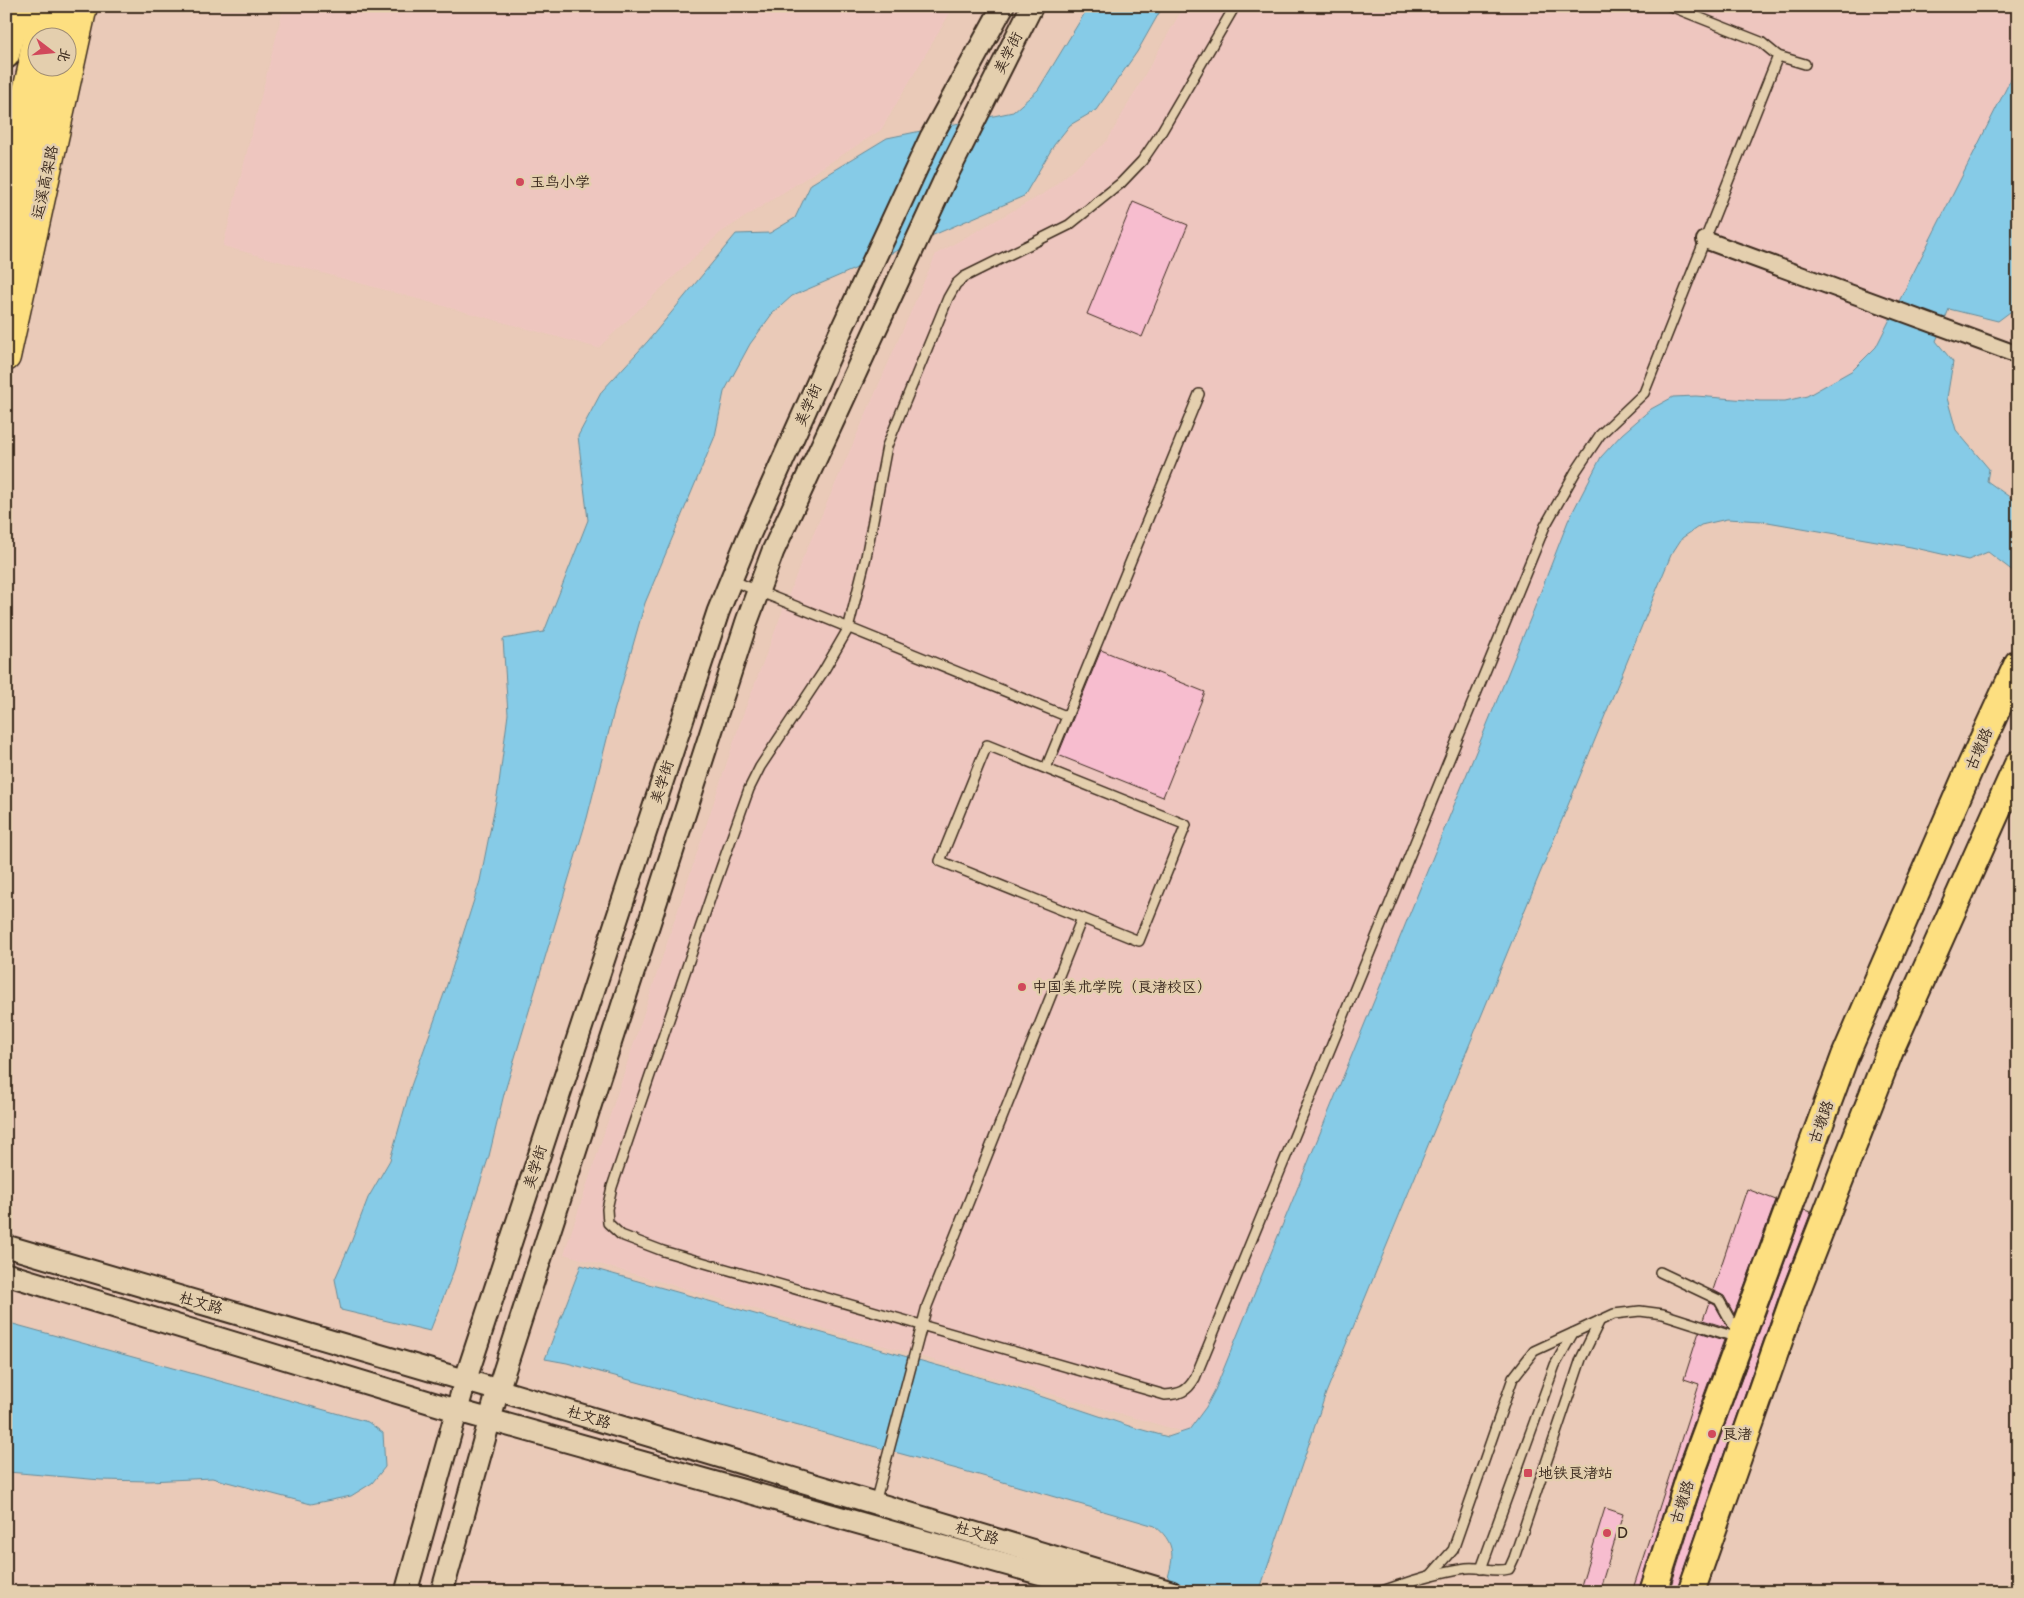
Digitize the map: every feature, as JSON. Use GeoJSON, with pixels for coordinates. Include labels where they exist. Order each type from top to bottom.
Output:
{"type":"FeatureCollection","features":[{"type":"Feature","properties":{"kind":"highway"},"geometry":{"type":"LineString","coordinates":[[42,6],[45,28]]}},
{"type":"Feature","properties":{"kind":"highway"},"geometry":{"type":"LineString","coordinates":[[41,28],[46,6]]}},
{"type":"Feature","properties":{"kind":"highway","name":"运溪高架路"},"geometry":{"type":"LineString","coordinates":[[73,28],[84,6]]}},
{"type":"Feature","properties":{"kind":"highway","name":"运溪高架路"},"geometry":{"type":"LineString","coordinates":[[6,185],[48,78]]}},
{"type":"Feature","properties":{"kind":"highway","name":"运溪高架路"},"geometry":{"type":"LineString","coordinates":[[6,358],[50,78]]}},
{"type":"Feature","properties":{"kind":"main road"},"geometry":{"type":"LineString","coordinates":[[6,55],[17,6]]}},
{"type":"Feature","properties":{"kind":"main road"},"geometry":{"type":"LineString","coordinates":[[63,28],[68,6]]}},
{"type":"Feature","properties":{"kind":"main road"},"geometry":{"type":"LineString","coordinates":[[6,281],[49,78]]}},
{"type":"Feature","properties":{"kind":"main road","name":"古墩路"},"geometry":{"type":"LineString","coordinates":[[1653,1592],[1689,1479],[1846,1056],[1969,770],[2018,663]]}},
{"type":"Feature","properties":{"kind":"main road"},"geometry":{"type":"LineString","coordinates":[[1690,1592],[1795,1295],[1888,1057],[2018,764]]}},
{"type":"Feature","properties":{"kind":"street","name":"美学街"},"geometry":{"type":"LineString","coordinates":[[406,1592],[455,1410],[718,612],[835,344],[931,137],[1002,6]]}},
{"type":"Feature","properties":{"kind":"street","name":"美学街"},"geometry":{"type":"LineString","coordinates":[[442,1592],[498,1390],[758,591],[773,551],[946,177],[1032,6]]}},
{"type":"Feature","properties":{"kind":"street"},"geometry":{"type":"LineString","coordinates":[[1705,240],[2018,355]]}},
{"type":"Feature","properties":{"kind":"street","name":"杜文路"},"geometry":{"type":"LineString","coordinates":[[6,1246],[875,1503],[1111,1586]]}},
{"type":"Feature","properties":{"kind":"street","name":"杜文路"},"geometry":{"type":"LineString","coordinates":[[6,1274],[490,1420],[1111,1586],[1138,1582],[1171,1592]]}},
{"type":"Feature","properties":{"kind":"lane"},"geometry":{"type":"LineString","coordinates":[[1235,6],[1159,136],[1142,161],[1121,182],[1069,225],[964,277],[956,284],[948,298],[887,446],[866,557],[848,629],[823,672],[760,768],[749,789],[612,1187],[607,1209],[608,1223],[621,1235],[664,1251],[1165,1395],[1180,1394],[1190,1388],[1545,526],[1576,471],[1600,435],[1644,393],[1778,56]]}},
{"type":"Feature","properties":{"kind":"lane"},"geometry":{"type":"LineString","coordinates":[[1670,6],[1761,42],[1778,56],[1805,64]]}},
{"type":"Feature","properties":{"kind":"lane"},"geometry":{"type":"LineString","coordinates":[[1046,768],[1199,394]]}},
{"type":"Feature","properties":{"kind":"lane"},"geometry":{"type":"LineString","coordinates":[[731,580],[1066,716]]}},
{"type":"Feature","properties":{"kind":"lane"},"geometry":{"type":"LineString","coordinates":[[987,744],[1046,768],[1186,825],[1139,942],[940,860],[987,744]]}},
{"type":"Feature","properties":{"kind":"lane"},"geometry":{"type":"LineString","coordinates":[[875,1503],[927,1306],[1082,918]]}},
{"type":"Feature","properties":{"kind":"lane"},"geometry":{"type":"LineString","coordinates":[[1660,1272],[1719,1300],[1740,1338]]}},
{"type":"Feature","properties":{"kind":"lane"},"geometry":{"type":"LineString","coordinates":[[1431,1575],[1453,1550],[1513,1378],[1534,1352],[1614,1314],[1640,1311],[1663,1314],[1740,1338]]}},
{"type":"Feature","properties":{"kind":"lane"},"geometry":{"type":"LineString","coordinates":[[1379,1592],[1431,1575],[1469,1568],[1497,1572],[1509,1569],[1582,1359],[1600,1320]]}},
{"type":"Feature","properties":{"kind":"lane"},"geometry":{"type":"LineString","coordinates":[[1481,1569],[1555,1365],[1573,1333]]}},
{"type":"Feature","properties":{"kind":"shaded area","name":"玉鸟小学"},"geometry":{"type":"Polygon","coordinates":[[[284,6],[954,6],[881,130],[720,233],[598,348],[223,246],[284,6]]]}},
{"type":"Feature","properties":{"kind":"shaded area","name":"中国美术学院（良渚校区）"},"geometry":{"type":"Polygon","coordinates":[[[1184,6],[2018,6],[2018,119],[1850,416],[1662,422],[1209,1439],[564,1254],[741,720],[802,560],[936,254],[1048,191],[1107,141],[1184,6]]]}},
{"type":"Feature","properties":{"kind":"water"},"geometry":{"type":"Polygon","coordinates":[[[1089,6],[1163,6],[1137,52],[1096,110],[1070,125],[1054,145],[1024,196],[792,296],[772,314],[750,344],[724,392],[715,436],[645,603],[613,715],[587,818],[504,1094],[489,1156],[454,1270],[430,1331],[341,1310],[335,1279],[368,1198],[390,1160],[411,1086],[445,991],[480,881],[498,791],[508,714],[503,639],[544,632],[588,520],[578,436],[602,391],[648,341],[736,234],[770,233],[795,218],[811,184],[887,138],[1013,112],[1038,90],[1089,6]]]}},
{"type":"Feature","properties":{"kind":"water"},"geometry":{"type":"Polygon","coordinates":[[[2018,65],[2018,306],[1998,321],[1949,309],[1936,341],[1953,362],[1947,398],[1956,430],[1989,469],[1987,481],[2018,503],[2018,575],[1988,552],[1968,560],[1911,547],[1762,521],[1727,519],[1701,525],[1682,538],[1671,555],[1326,1393],[1259,1592],[1164,1592],[1172,1556],[1168,1541],[1155,1526],[979,1475],[567,1363],[545,1359],[581,1265],[1007,1385],[1132,1427],[1168,1437],[1189,1430],[1206,1407],[1215,1390],[1531,617],[1568,521],[1601,457],[1622,434],[1651,409],[1673,397],[1696,396],[1785,401],[1807,396],[1853,370],[1876,347],[2018,65]]]}},
{"type":"Feature","properties":{"kind":"water"},"geometry":{"type":"Polygon","coordinates":[[[6,1322],[368,1422],[383,1433],[385,1467],[372,1483],[351,1496],[311,1504],[212,1478],[149,1481],[101,1480],[8,1472],[6,1474],[6,1322]]]}},
{"type":"Feature","properties":{"kind":"building"},"geometry":{"type":"Polygon","coordinates":[[[1133,202],[1188,225],[1142,337],[1087,314],[1133,202]]]}},
{"type":"Feature","properties":{"kind":"building"},"geometry":{"type":"Polygon","coordinates":[[[1101,650],[1205,692],[1163,797],[1058,755],[1101,650]]]}},
{"type":"Feature","properties":{"kind":"building"},"geometry":{"type":"Polygon","coordinates":[[[1747,1189],[1776,1200],[1734,1314],[1724,1296],[1713,1290],[1747,1189]]]}},
{"type":"Feature","properties":{"kind":"building"},"geometry":{"type":"Polygon","coordinates":[[[1804,1210],[1811,1212],[1781,1290],[1676,1592],[1669,1592],[1703,1484],[1804,1210]]]}},
{"type":"Feature","properties":{"kind":"building"},"geometry":{"type":"Polygon","coordinates":[[[1709,1302],[1715,1305],[1728,1328],[1703,1320],[1709,1302]]]}},
{"type":"Feature","properties":{"kind":"building"},"geometry":{"type":"Polygon","coordinates":[[[1699,1332],[1724,1340],[1675,1474],[1638,1592],[1632,1592],[1699,1384],[1684,1379],[1699,1332]]]}},
{"type":"Feature","properties":{"kind":"building"},"geometry":{"type":"Polygon","coordinates":[[[1605,1508],[1623,1514],[1599,1592],[1579,1592],[1605,1508]]]}},
{"type":"Feature","properties":{"kind":"place","name":"玉鸟小学"},"geometry":{"type":"Point","coordinates":[520,182]}},
{"type":"Feature","properties":{"kind":"place","name":"中国美术学院（良渚校区）"},"geometry":{"type":"Point","coordinates":[1022,987]}},
{"type":"Feature","properties":{"kind":"place","name":"良渚"},"geometry":{"type":"Point","coordinates":[1712,1434]}},
{"type":"Feature","properties":{"kind":"place","name":"地铁良渚站"},"geometry":{"type":"Point","coordinates":[1528,1473]}},
{"type":"Feature","properties":{"kind":"place","name":"D"},"geometry":{"type":"Point","coordinates":[1607,1533]}}]}
